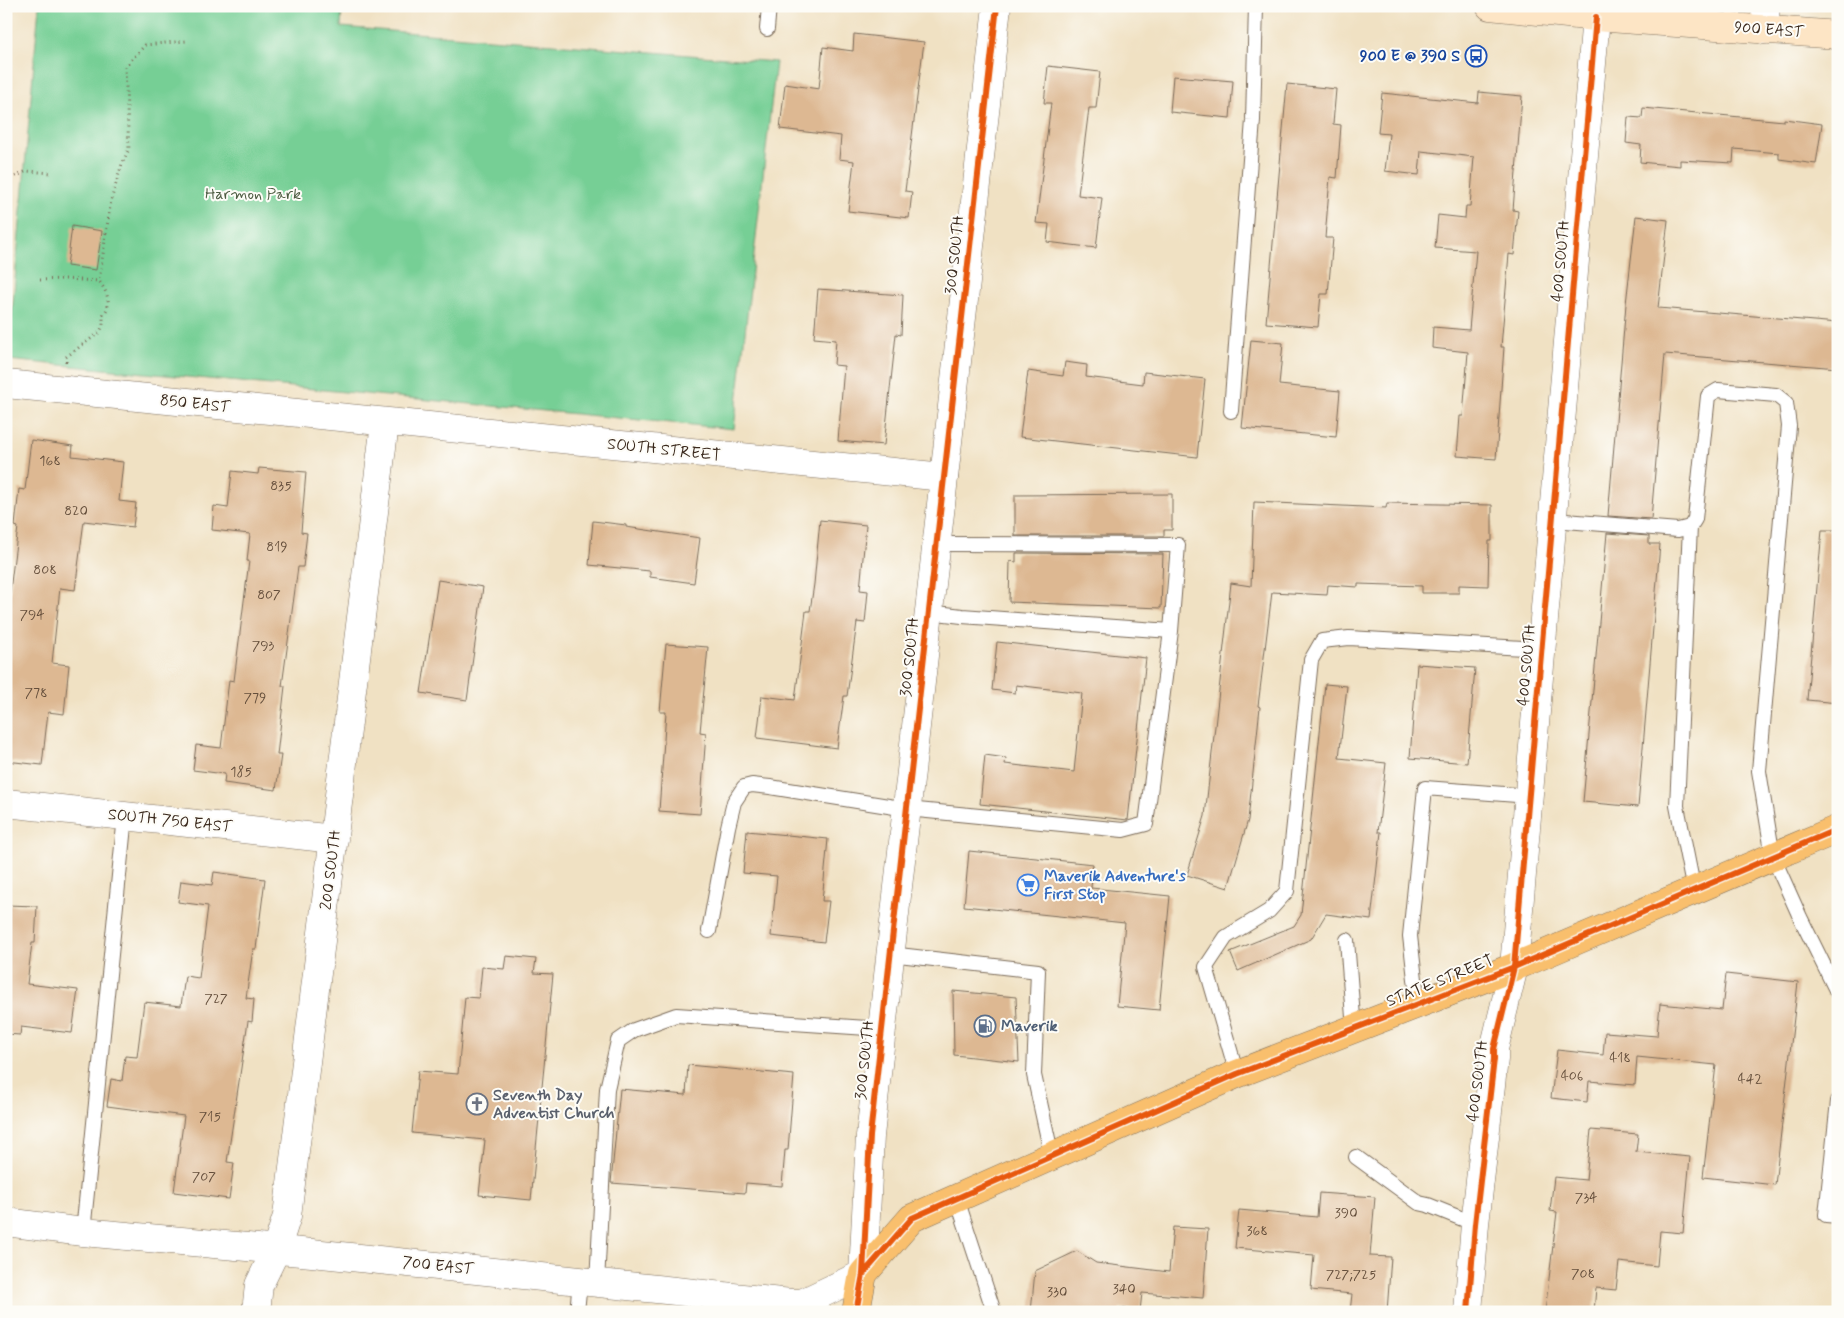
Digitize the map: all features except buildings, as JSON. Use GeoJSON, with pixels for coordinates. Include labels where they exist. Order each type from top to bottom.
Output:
{"type":"FeatureCollection","features":[{"type":"Feature","properties":{"kind":"main road","name":"900 EAST"},"geometry":{"type":"LineString","coordinates":[[1490,6],[1596,17],[1765,18],[1838,35]]}},
{"type":"Feature","properties":{"kind":"main road","name":"STATE STREET"},"geometry":{"type":"LineString","coordinates":[[863,1274],[912,1218],[1237,1074],[1514,967],[1838,829]]}},
{"type":"Feature","properties":{"kind":"main road","name":"300 SOUTH"},"geometry":{"type":"LineString","coordinates":[[856,1312],[863,1274]]}},
{"type":"Feature","properties":{"kind":"street","name":"300 SOUTH"},"geometry":{"type":"LineString","coordinates":[[863,1274],[870,1136],[997,6]]}},
{"type":"Feature","properties":{"kind":"street","name":"400 SOUTH"},"geometry":{"type":"LineString","coordinates":[[1468,1312],[1475,1224],[1494,1049],[1514,967],[1596,17]]}},
{"type":"Feature","properties":{"kind":"street","name":"850 EAST"},"geometry":{"type":"LineString","coordinates":[[6,384],[385,423]]}},
{"type":"Feature","properties":{"kind":"street","name":"SOUTH STREET"},"geometry":{"type":"LineString","coordinates":[[385,423],[944,477]]}},
{"type":"Feature","properties":{"kind":"street","name":"200 SOUTH"},"geometry":{"type":"LineString","coordinates":[[256,1312],[259,1285],[276,1250],[287,1216],[385,423]]}},
{"type":"Feature","properties":{"kind":"street","name":"SOUTH 750 EAST"},"geometry":{"type":"LineString","coordinates":[[6,802],[334,839]]}},
{"type":"Feature","properties":{"kind":"street","name":"700 EAST"},"geometry":{"type":"LineString","coordinates":[[6,1222],[83,1232],[588,1282],[740,1304],[802,1304],[863,1274]]}},
{"type":"Feature","properties":{"kind":"lane"},"geometry":{"type":"LineString","coordinates":[[767,29],[769,6]]}},
{"type":"Feature","properties":{"kind":"lane"},"geometry":{"type":"LineString","coordinates":[[1231,411],[1253,120],[1256,6]]}},
{"type":"Feature","properties":{"kind":"lane"},"geometry":{"type":"LineString","coordinates":[[1694,891],[1677,806],[1690,527],[1695,519],[1708,396],[1718,390],[1776,395],[1786,404],[1789,426],[1759,771],[1773,857],[1800,918],[1838,994]]}},
{"type":"Feature","properties":{"kind":"lane"},"geometry":{"type":"LineString","coordinates":[[1553,520],[1678,530],[1690,527]]}},
{"type":"Feature","properties":{"kind":"lane"},"geometry":{"type":"LineString","coordinates":[[709,931],[734,802],[744,787],[752,785],[907,809],[1123,830],[1146,824],[1171,631],[1178,545],[936,544]]}},
{"type":"Feature","properties":{"kind":"lane"},"geometry":{"type":"LineString","coordinates":[[929,612],[1171,631]]}},
{"type":"Feature","properties":{"kind":"lane"},"geometry":{"type":"LineString","coordinates":[[1237,1074],[1206,967],[1226,937],[1269,911],[1287,891],[1311,660],[1322,641],[1349,638],[1542,648]]}},
{"type":"Feature","properties":{"kind":"lane"},"geometry":{"type":"LineString","coordinates":[[1418,1005],[1410,936],[1425,788],[1530,796]]}},
{"type":"Feature","properties":{"kind":"lane"},"geometry":{"type":"LineString","coordinates":[[83,1232],[125,816]]}},
{"type":"Feature","properties":{"kind":"lane"},"geometry":{"type":"LineString","coordinates":[[1348,940],[1354,1030]]}},
{"type":"Feature","properties":{"kind":"lane"},"geometry":{"type":"LineString","coordinates":[[890,954],[1038,971],[1034,1075],[1052,1157]]}},
{"type":"Feature","properties":{"kind":"lane"},"geometry":{"type":"LineString","coordinates":[[576,1312],[588,1282],[607,1089],[618,1042],[634,1030],[676,1015],[882,1028]]}},
{"type":"Feature","properties":{"kind":"lane"},"geometry":{"type":"LineString","coordinates":[[1838,1101],[1826,1215],[1838,1216]]}},
{"type":"Feature","properties":{"kind":"lane"},"geometry":{"type":"LineString","coordinates":[[1356,1157],[1419,1203],[1475,1224]]}},
{"type":"Feature","properties":{"kind":"lane"},"geometry":{"type":"LineString","coordinates":[[957,1199],[994,1312]]}},
{"type":"Feature","properties":{"kind":"path"},"geometry":{"type":"LineString","coordinates":[[65,370],[66,357],[100,332],[103,325],[103,315],[108,310],[109,301],[105,290],[98,281],[111,200],[122,164],[129,149],[125,67],[145,45],[186,41]]}},
{"type":"Feature","properties":{"kind":"path"},"geometry":{"type":"LineString","coordinates":[[6,181],[27,171],[52,172]]}},
{"type":"Feature","properties":{"kind":"path"},"geometry":{"type":"LineString","coordinates":[[40,280],[98,281]]}},
{"type":"Feature","properties":{"kind":"green space","name":"Harmon Park"},"geometry":{"type":"Polygon","coordinates":[[[39,6],[342,6],[341,27],[776,62],[734,429],[8,360],[39,6]]]}},
{"type":"Feature","properties":{"kind":"cycle path"},"geometry":{"type":"LineString","coordinates":[[856,1312],[863,1274],[870,1136],[997,6]]}},
{"type":"Feature","properties":{"kind":"cycle path"},"geometry":{"type":"LineString","coordinates":[[1468,1312],[1475,1224],[1494,1049],[1514,967],[1596,17]]}},
{"type":"Feature","properties":{"kind":"cycle path"},"geometry":{"type":"LineString","coordinates":[[863,1274],[912,1218],[1237,1074],[1514,967],[1838,829]]}},
{"type":"Feature","properties":{"kind":"place","name":"900 E @ 390 S"},"geometry":{"type":"Point","coordinates":[1476,56]}},
{"type":"Feature","properties":{"kind":"place","name":"Maverik Adventure's First Stop"},"geometry":{"type":"Point","coordinates":[1028,885]}},
{"type":"Feature","properties":{"kind":"place","name":"Maverik"},"geometry":{"type":"Point","coordinates":[985,1026]}},
{"type":"Feature","properties":{"kind":"place","name":"Seventh Day Adventist Church"},"geometry":{"type":"Point","coordinates":[477,1104]}}]}
